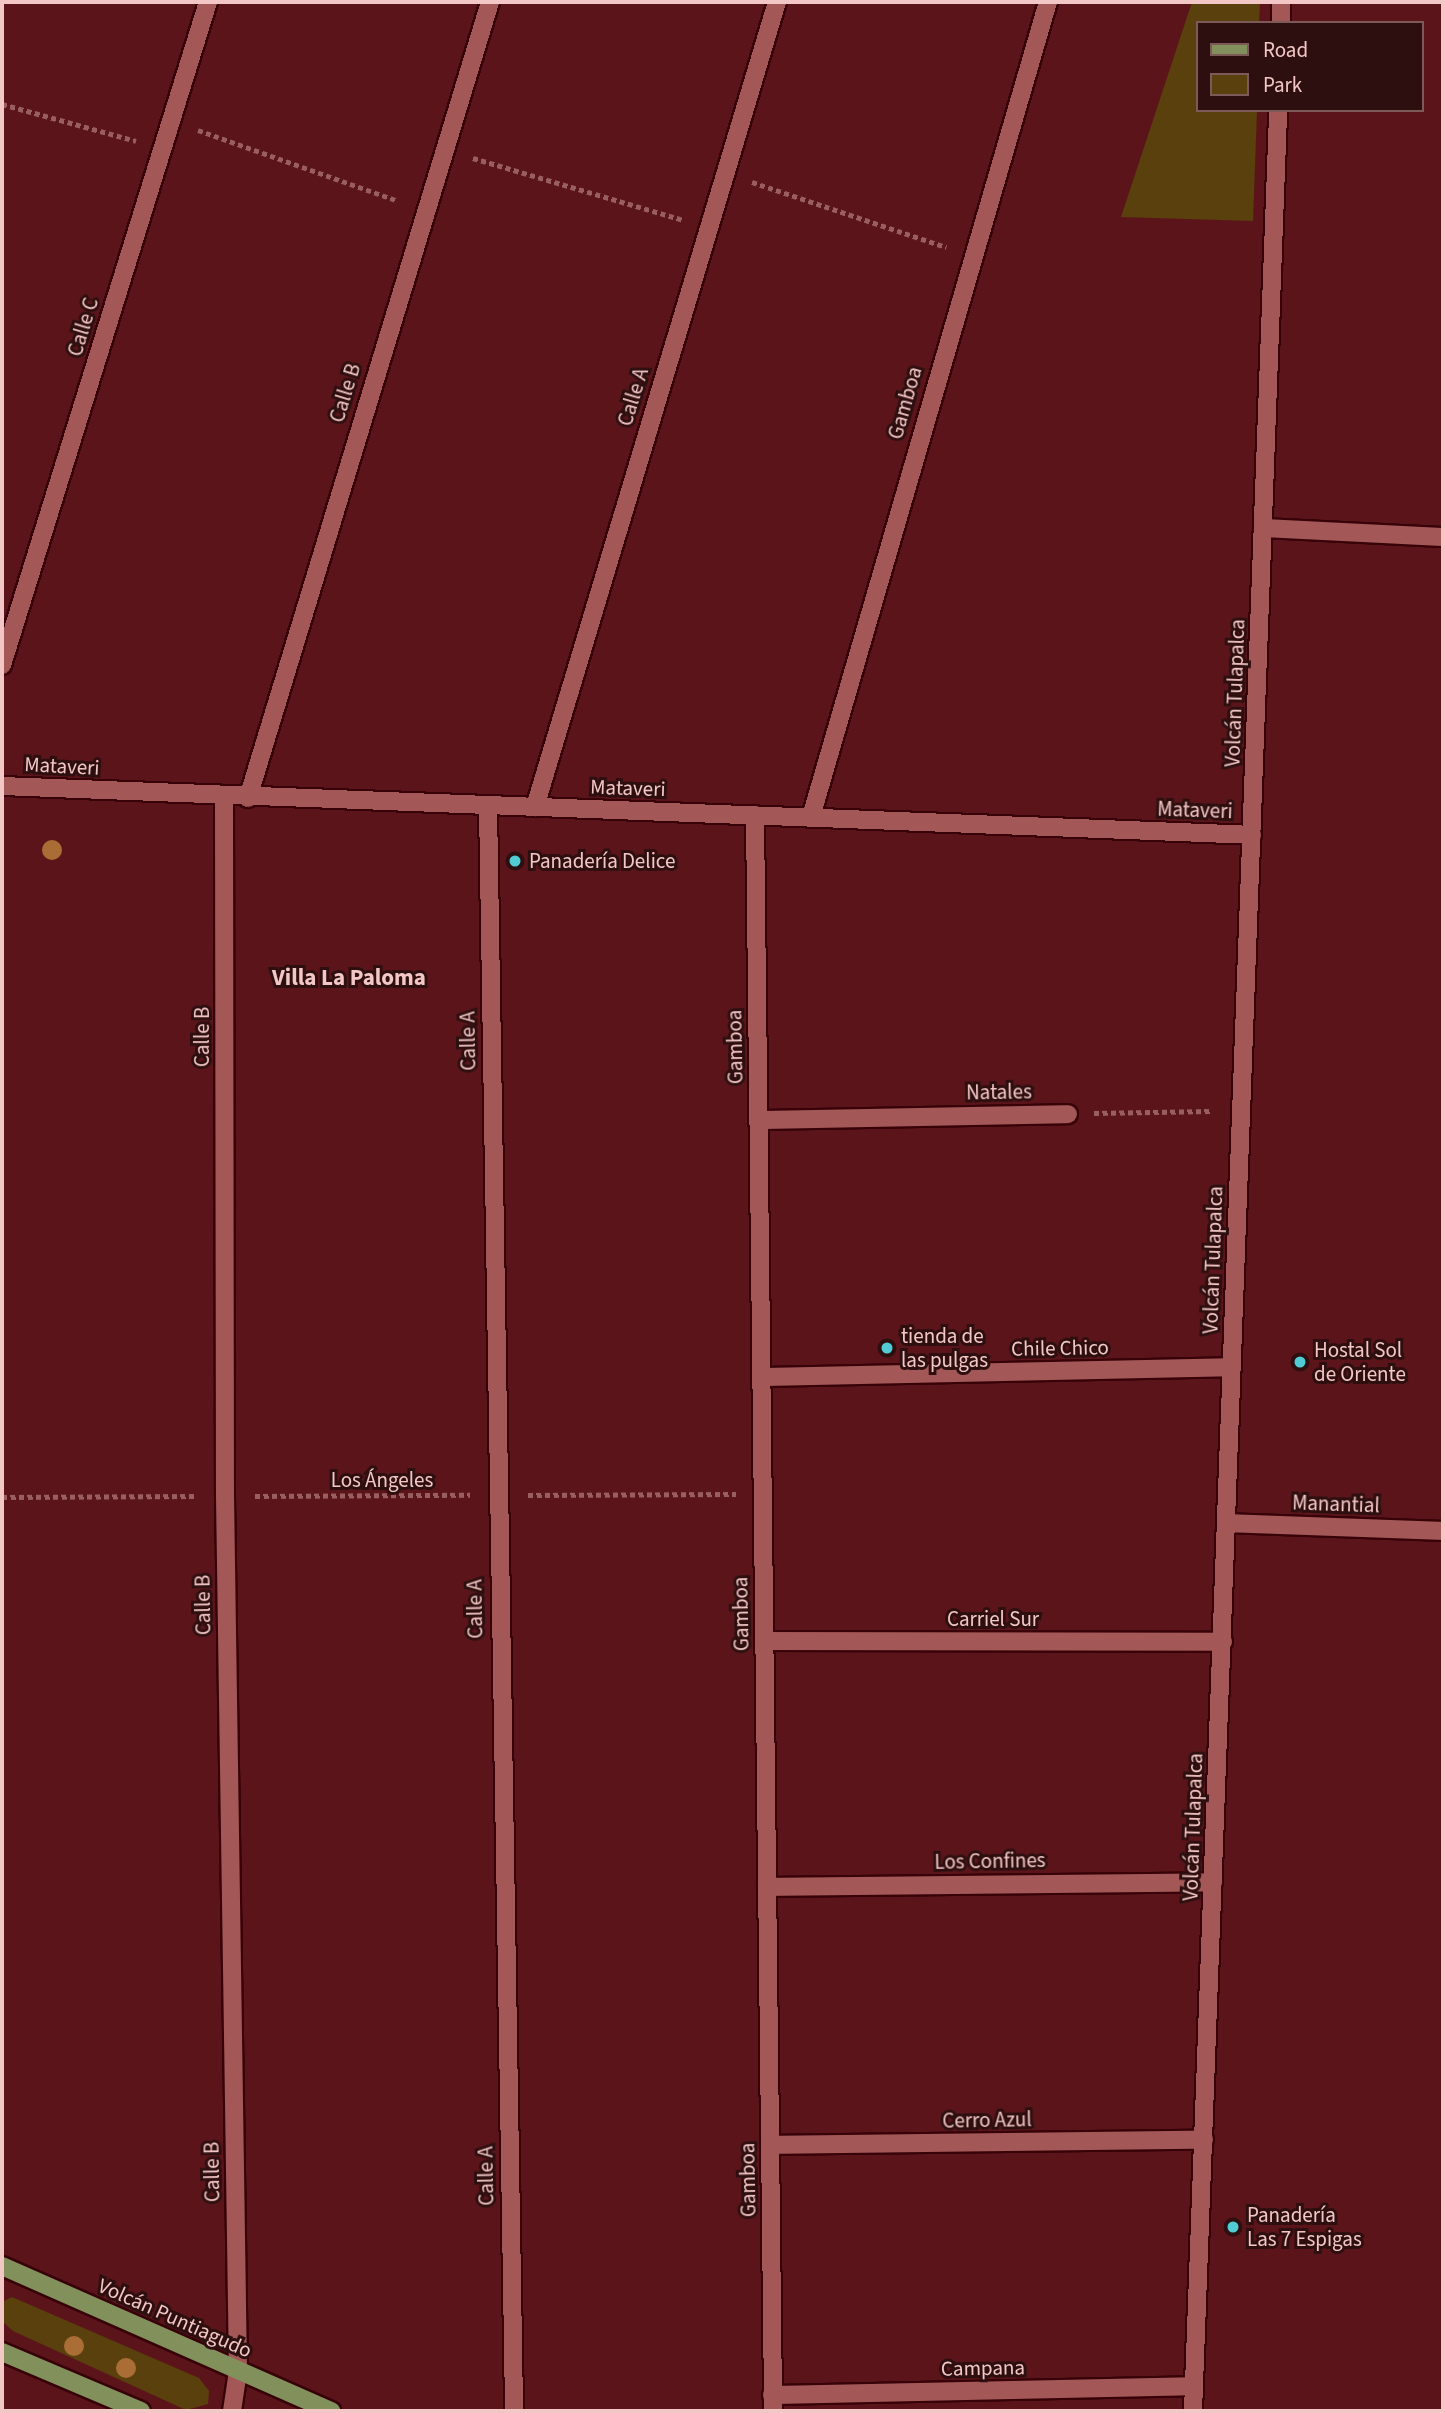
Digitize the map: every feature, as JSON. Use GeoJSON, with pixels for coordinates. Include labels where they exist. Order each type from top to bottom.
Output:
{"type":"FeatureCollection","features":[{"type":"Feature","properties":{"kind":"main road","name":"Volcán Puntiagudo"},"geometry":{"type":"LineString","coordinates":[[2,2266],[331,2411]]}},
{"type":"Feature","properties":{"kind":"main road"},"geometry":{"type":"LineString","coordinates":[[2,2351],[141,2411]]}},
{"type":"Feature","properties":{"kind":"street","name":"Calle C"},"geometry":{"type":"LineString","coordinates":[[2,665],[208,2]]}},
{"type":"Feature","properties":{"kind":"street","name":"Calle B"},"geometry":{"type":"LineString","coordinates":[[248,798],[442,149],[490,2]]}},
{"type":"Feature","properties":{"kind":"street","name":"Calle A"},"geometry":{"type":"LineString","coordinates":[[534,807],[777,2]]}},
{"type":"Feature","properties":{"kind":"street","name":"Gamboa"},"geometry":{"type":"LineString","coordinates":[[811,817],[971,256],[1048,2]]}},
{"type":"Feature","properties":{"kind":"street"},"geometry":{"type":"LineString","coordinates":[[1281,2],[1281,21]]}},
{"type":"Feature","properties":{"kind":"street","name":"Volcán Tulapalca"},"geometry":{"type":"LineString","coordinates":[[1193,2411],[1278,112]]}},
{"type":"Feature","properties":{"kind":"street"},"geometry":{"type":"LineString","coordinates":[[1263,528],[1443,537]]}},
{"type":"Feature","properties":{"kind":"street","name":"Mataveri"},"geometry":{"type":"LineString","coordinates":[[2,786],[248,798],[1252,835]]}},
{"type":"Feature","properties":{"kind":"street","name":"Calle B"},"geometry":{"type":"LineString","coordinates":[[224,797],[225,1496],[239,2371],[232,2411]]}},
{"type":"Feature","properties":{"kind":"street","name":"Calle A"},"geometry":{"type":"LineString","coordinates":[[488,805],[495,1495],[514,2411]]}},
{"type":"Feature","properties":{"kind":"street","name":"Gamboa"},"geometry":{"type":"LineString","coordinates":[[755,815],[772,2403]]}},
{"type":"Feature","properties":{"kind":"street","name":"Natales"},"geometry":{"type":"LineString","coordinates":[[759,1120],[1068,1114]]}},
{"type":"Feature","properties":{"kind":"street","name":"Chile Chico"},"geometry":{"type":"LineString","coordinates":[[762,1377],[1233,1367]]}},
{"type":"Feature","properties":{"kind":"street","name":"Manantial"},"geometry":{"type":"LineString","coordinates":[[1227,1523],[1443,1531]]}},
{"type":"Feature","properties":{"kind":"street","name":"Carriel Sur"},"geometry":{"type":"LineString","coordinates":[[764,1642],[1223,1642]]}},
{"type":"Feature","properties":{"kind":"street","name":"Los Confines"},"geometry":{"type":"LineString","coordinates":[[767,1887],[1213,1882]]}},
{"type":"Feature","properties":{"kind":"street","name":"Cerro Azul"},"geometry":{"type":"LineString","coordinates":[[770,2145],[1204,2140]]}},
{"type":"Feature","properties":{"kind":"street","name":"Campana"},"geometry":{"type":"LineString","coordinates":[[772,2403],[1194,2386]]}},
{"type":"Feature","properties":{"kind":"path"},"geometry":{"type":"LineString","coordinates":[[2,104],[163,148]]}},
{"type":"Feature","properties":{"kind":"path"},"geometry":{"type":"LineString","coordinates":[[171,121],[424,210]]}},
{"type":"Feature","properties":{"kind":"path"},"geometry":{"type":"LineString","coordinates":[[442,149],[708,227]]}},
{"type":"Feature","properties":{"kind":"path"},"geometry":{"type":"LineString","coordinates":[[724,173],[971,256]]}},
{"type":"Feature","properties":{"kind":"path"},"geometry":{"type":"LineString","coordinates":[[1068,1114],[1240,1111]]}},
{"type":"Feature","properties":{"kind":"path","name":"Los Ángeles"},"geometry":{"type":"LineString","coordinates":[[2,1497],[763,1494]]}},
{"type":"Feature","properties":{"kind":"green space"},"geometry":{"type":"Polygon","coordinates":[[[1192,2],[1260,2],[1259,21],[1196,21],[1196,112],[1257,112],[1253,221],[1121,217],[1192,2]]]}},
{"type":"Feature","properties":{"kind":"green space"},"geometry":{"type":"Polygon","coordinates":[[[12,2297],[199,2378],[209,2391],[208,2404],[186,2410],[13,2331],[2,2321],[4,2301],[12,2297]]]}},
{"type":"Feature","properties":{"kind":"place","name":"Panadería Delice"},"geometry":{"type":"Point","coordinates":[515,861]}},
{"type":"Feature","properties":{"kind":"place","name":"tienda de las pulgas"},"geometry":{"type":"Point","coordinates":[887,1348]}},
{"type":"Feature","properties":{"kind":"place","name":"Hostal Sol de Oriente"},"geometry":{"type":"Point","coordinates":[1300,1362]}},
{"type":"Feature","properties":{"kind":"place","name":"Panadería Las 7 Espigas"},"geometry":{"type":"Point","coordinates":[1233,2227]}},
{"type":"Feature","properties":{"kind":"district","name":"Villa La Paloma"},"geometry":{"type":"Point","coordinates":[349,978]}}]}
